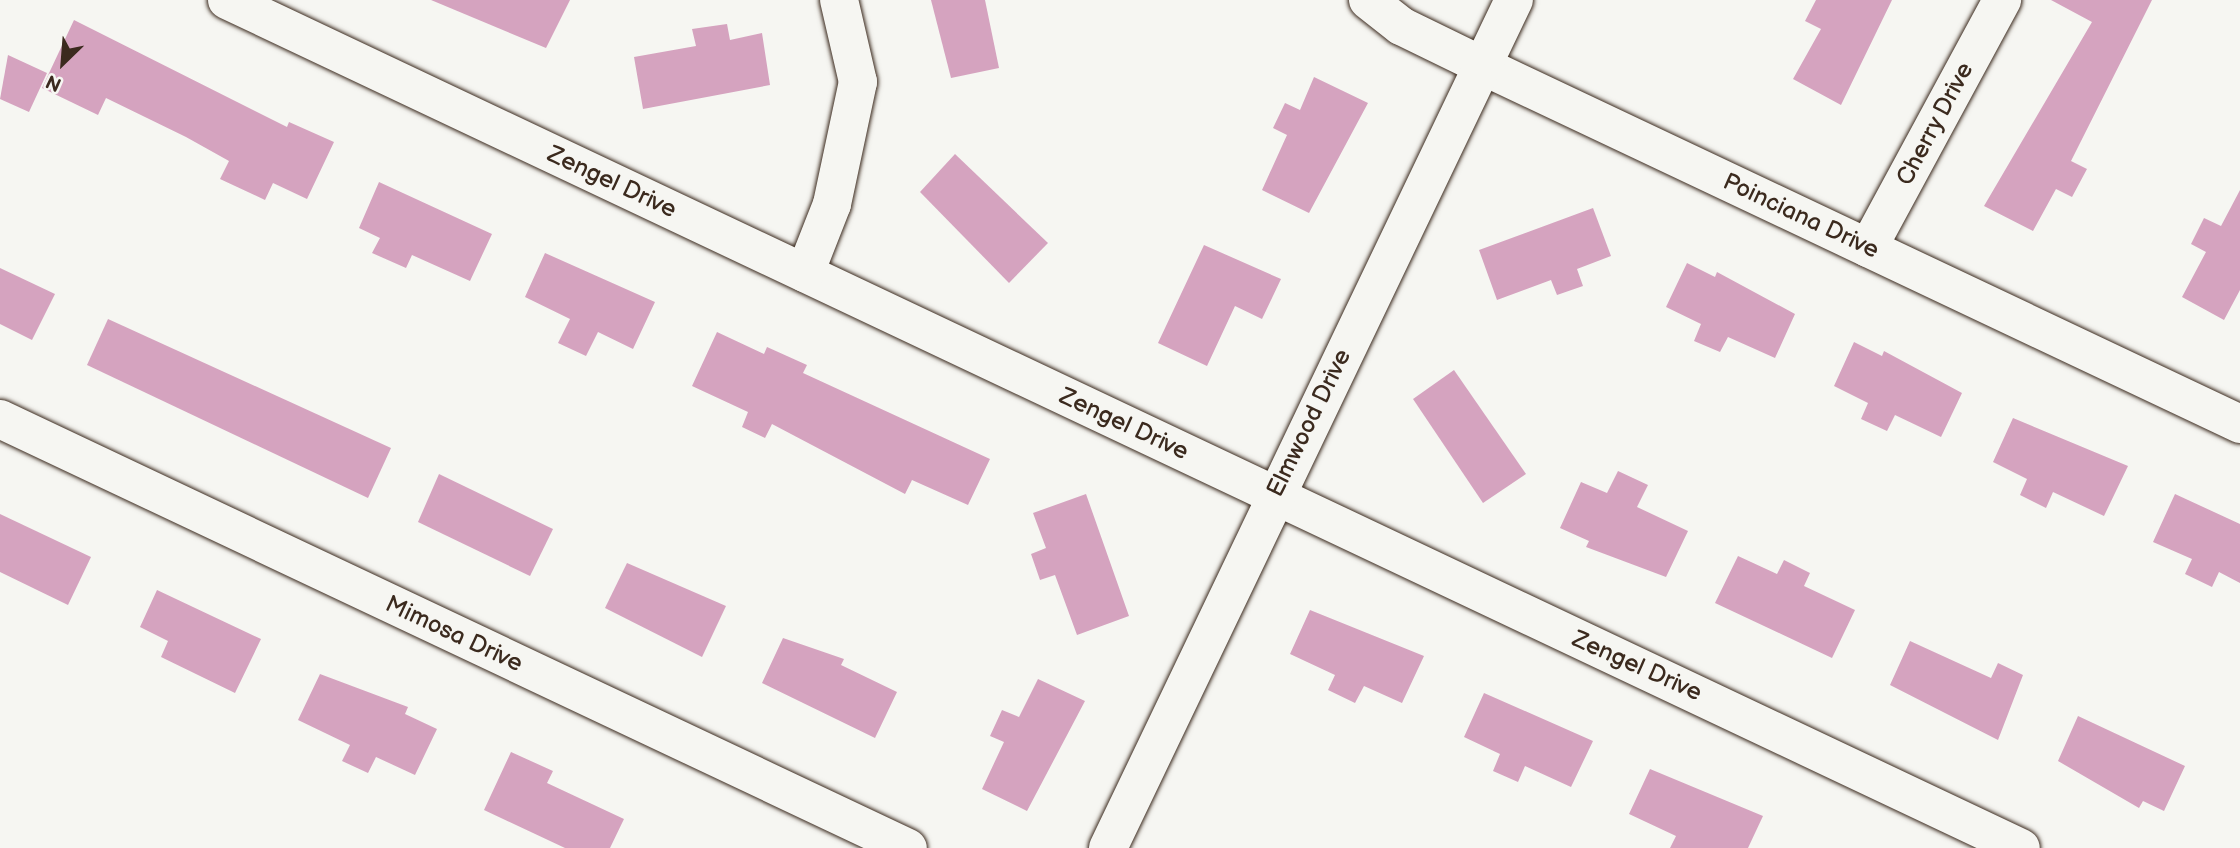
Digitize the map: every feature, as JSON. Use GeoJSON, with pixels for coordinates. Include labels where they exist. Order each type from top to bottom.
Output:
{"type":"FeatureCollection","features":[{"type":"Feature","properties":{"kind":"street","name":"Zengel Drive"},"geometry":{"type":"LineString","coordinates":[[228,0],[2021,848]]}},
{"type":"Feature","properties":{"kind":"street"},"geometry":{"type":"LineString","coordinates":[[805,273],[832,204],[858,82],[839,0]]}},
{"type":"Feature","properties":{"kind":"street","name":"Poinciana Drive"},"geometry":{"type":"LineString","coordinates":[[1368,0],[1401,26],[1481,65],[2240,424]]}},
{"type":"Feature","properties":{"kind":"street","name":"Elmwood Drive"},"geometry":{"type":"LineString","coordinates":[[1108,848],[1514,0]]}},
{"type":"Feature","properties":{"kind":"street","name":"Cherry Drive"},"geometry":{"type":"LineString","coordinates":[[1868,248],[2002,0]]}},
{"type":"Feature","properties":{"kind":"street","name":"Mimosa Drive"},"geometry":{"type":"LineString","coordinates":[[0,419],[908,848]]}},
{"type":"Feature","properties":{"kind":"building"},"geometry":{"type":"Polygon","coordinates":[[[431,0],[570,0],[546,48],[431,0]]]}},
{"type":"Feature","properties":{"kind":"building"},"geometry":{"type":"Polygon","coordinates":[[[931,0],[985,0],[999,68],[951,78],[931,0]]]}},
{"type":"Feature","properties":{"kind":"building"},"geometry":{"type":"Polygon","coordinates":[[[1816,0],[1892,0],[1841,105],[1793,79],[1821,29],[1805,21],[1816,0]]]}},
{"type":"Feature","properties":{"kind":"building"},"geometry":{"type":"Polygon","coordinates":[[[2051,0],[2152,0],[2071,161],[2087,169],[2072,197],[2056,189],[2033,231],[1984,206],[2092,22],[2051,0]]]}},
{"type":"Feature","properties":{"kind":"building"},"geometry":{"type":"Polygon","coordinates":[[[74,20],[287,127],[289,122],[334,142],[307,199],[273,183],[265,200],[220,179],[229,161],[186,137],[106,98],[98,115],[42,88],[74,20]]]}},
{"type":"Feature","properties":{"kind":"building"},"geometry":{"type":"Polygon","coordinates":[[[727,24],[730,40],[762,33],[770,85],[643,109],[634,57],[696,46],[692,29],[727,24]]]}},
{"type":"Feature","properties":{"kind":"building"},"geometry":{"type":"Polygon","coordinates":[[[8,55],[47,73],[29,112],[0,99],[8,55]]]}},
{"type":"Feature","properties":{"kind":"building"},"geometry":{"type":"Polygon","coordinates":[[[1314,77],[1368,103],[1309,213],[1262,190],[1287,135],[1273,128],[1285,103],[1300,110],[1314,77]]]}},
{"type":"Feature","properties":{"kind":"building"},"geometry":{"type":"Polygon","coordinates":[[[955,154],[1048,243],[1009,283],[920,192],[955,154]]]}},
{"type":"Feature","properties":{"kind":"building"},"geometry":{"type":"Polygon","coordinates":[[[379,182],[492,234],[470,281],[412,255],[406,268],[372,253],[380,238],[359,228],[379,182]]]}},
{"type":"Feature","properties":{"kind":"building"},"geometry":{"type":"Polygon","coordinates":[[[2240,190],[2240,290],[2224,320],[2182,297],[2206,252],[2191,244],[2204,218],[2221,226],[2240,190]]]}},
{"type":"Feature","properties":{"kind":"building"},"geometry":{"type":"Polygon","coordinates":[[[1593,208],[1611,256],[1577,269],[1583,286],[1557,295],[1551,280],[1497,300],[1479,250],[1593,208]]]}},
{"type":"Feature","properties":{"kind":"building"},"geometry":{"type":"Polygon","coordinates":[[[1204,245],[1281,279],[1262,319],[1235,306],[1207,366],[1158,343],[1204,245]]]}},
{"type":"Feature","properties":{"kind":"building"},"geometry":{"type":"Polygon","coordinates":[[[545,253],[655,302],[633,349],[598,332],[586,356],[558,343],[570,319],[525,297],[545,253]]]}},
{"type":"Feature","properties":{"kind":"building"},"geometry":{"type":"Polygon","coordinates":[[[1687,263],[1715,277],[1717,272],[1795,314],[1775,358],[1728,337],[1720,352],[1694,341],[1701,324],[1666,307],[1687,263]]]}},
{"type":"Feature","properties":{"kind":"building"},"geometry":{"type":"Polygon","coordinates":[[[0,268],[55,294],[32,340],[0,324],[0,268]]]}},
{"type":"Feature","properties":{"kind":"building"},"geometry":{"type":"Polygon","coordinates":[[[108,319],[391,448],[368,498],[87,365],[108,319]]]}},
{"type":"Feature","properties":{"kind":"building"},"geometry":{"type":"Polygon","coordinates":[[[717,332],[764,354],[767,347],[807,365],[803,373],[990,459],[968,505],[912,480],[905,494],[772,424],[765,438],[742,427],[748,412],[692,386],[717,332]]]}},
{"type":"Feature","properties":{"kind":"building"},"geometry":{"type":"Polygon","coordinates":[[[1854,342],[1882,356],[1884,351],[1962,393],[1941,437],[1895,415],[1887,431],[1861,419],[1868,403],[1834,386],[1854,342]]]}},
{"type":"Feature","properties":{"kind":"building"},"geometry":{"type":"Polygon","coordinates":[[[1454,370],[1526,474],[1483,503],[1413,399],[1454,370]]]}},
{"type":"Feature","properties":{"kind":"building"},"geometry":{"type":"Polygon","coordinates":[[[2013,418],[2128,466],[2104,516],[2053,492],[2046,508],[2020,495],[2027,479],[1993,462],[2013,418]]]}},
{"type":"Feature","properties":{"kind":"building"},"geometry":{"type":"Polygon","coordinates":[[[1618,471],[1648,485],[1637,507],[1688,531],[1666,577],[1586,547],[1589,541],[1560,528],[1581,482],[1607,493],[1618,471]]]}},
{"type":"Feature","properties":{"kind":"building"},"geometry":{"type":"Polygon","coordinates":[[[439,474],[553,529],[530,576],[418,522],[439,474]]]}},
{"type":"Feature","properties":{"kind":"building"},"geometry":{"type":"Polygon","coordinates":[[[1086,494],[1129,616],[1077,635],[1055,575],[1040,580],[1031,554],[1046,548],[1033,513],[1086,494]]]}},
{"type":"Feature","properties":{"kind":"building"},"geometry":{"type":"Polygon","coordinates":[[[2175,494],[2240,524],[2240,583],[2219,572],[2212,587],[2185,574],[2192,559],[2153,542],[2175,494]]]}},
{"type":"Feature","properties":{"kind":"building"},"geometry":{"type":"Polygon","coordinates":[[[0,514],[91,557],[68,605],[0,572],[0,514]]]}},
{"type":"Feature","properties":{"kind":"building"},"geometry":{"type":"Polygon","coordinates":[[[1738,556],[1777,574],[1784,560],[1810,573],[1804,586],[1855,610],[1832,658],[1715,603],[1738,556]]]}},
{"type":"Feature","properties":{"kind":"building"},"geometry":{"type":"Polygon","coordinates":[[[627,563],[726,606],[702,657],[605,608],[627,563]]]}},
{"type":"Feature","properties":{"kind":"building"},"geometry":{"type":"Polygon","coordinates":[[[157,590],[261,639],[235,693],[161,657],[168,641],[140,627],[157,590]]]}},
{"type":"Feature","properties":{"kind":"building"},"geometry":{"type":"Polygon","coordinates":[[[1310,610],[1424,656],[1402,703],[1364,686],[1355,703],[1328,690],[1335,675],[1290,654],[1310,610]]]}},
{"type":"Feature","properties":{"kind":"building"},"geometry":{"type":"Polygon","coordinates":[[[783,638],[844,659],[841,665],[897,692],[875,738],[762,683],[783,638]]]}},
{"type":"Feature","properties":{"kind":"building"},"geometry":{"type":"Polygon","coordinates":[[[1910,641],[1991,678],[1998,663],[2023,675],[1998,740],[1890,685],[1910,641]]]}},
{"type":"Feature","properties":{"kind":"building"},"geometry":{"type":"Polygon","coordinates":[[[320,674],[408,707],[405,714],[437,729],[415,775],[376,757],[368,773],[342,761],[350,745],[298,720],[320,674]]]}},
{"type":"Feature","properties":{"kind":"building"},"geometry":{"type":"Polygon","coordinates":[[[1038,679],[1085,701],[1027,811],[982,789],[1004,742],[990,736],[1002,710],[1019,717],[1038,679]]]}},
{"type":"Feature","properties":{"kind":"building"},"geometry":{"type":"Polygon","coordinates":[[[1484,693],[1593,741],[1571,787],[1525,766],[1518,782],[1493,771],[1500,754],[1464,737],[1484,693]]]}},
{"type":"Feature","properties":{"kind":"building"},"geometry":{"type":"Polygon","coordinates":[[[2078,716],[2185,766],[2164,811],[2143,801],[2139,808],[2058,761],[2078,716]]]}},
{"type":"Feature","properties":{"kind":"building"},"geometry":{"type":"Polygon","coordinates":[[[511,752],[553,771],[547,783],[624,819],[610,848],[565,848],[484,810],[511,752]]]}},
{"type":"Feature","properties":{"kind":"building"},"geometry":{"type":"Polygon","coordinates":[[[1650,769],[1763,816],[1748,848],[1670,848],[1676,836],[1629,814],[1650,769]]]}}]}
